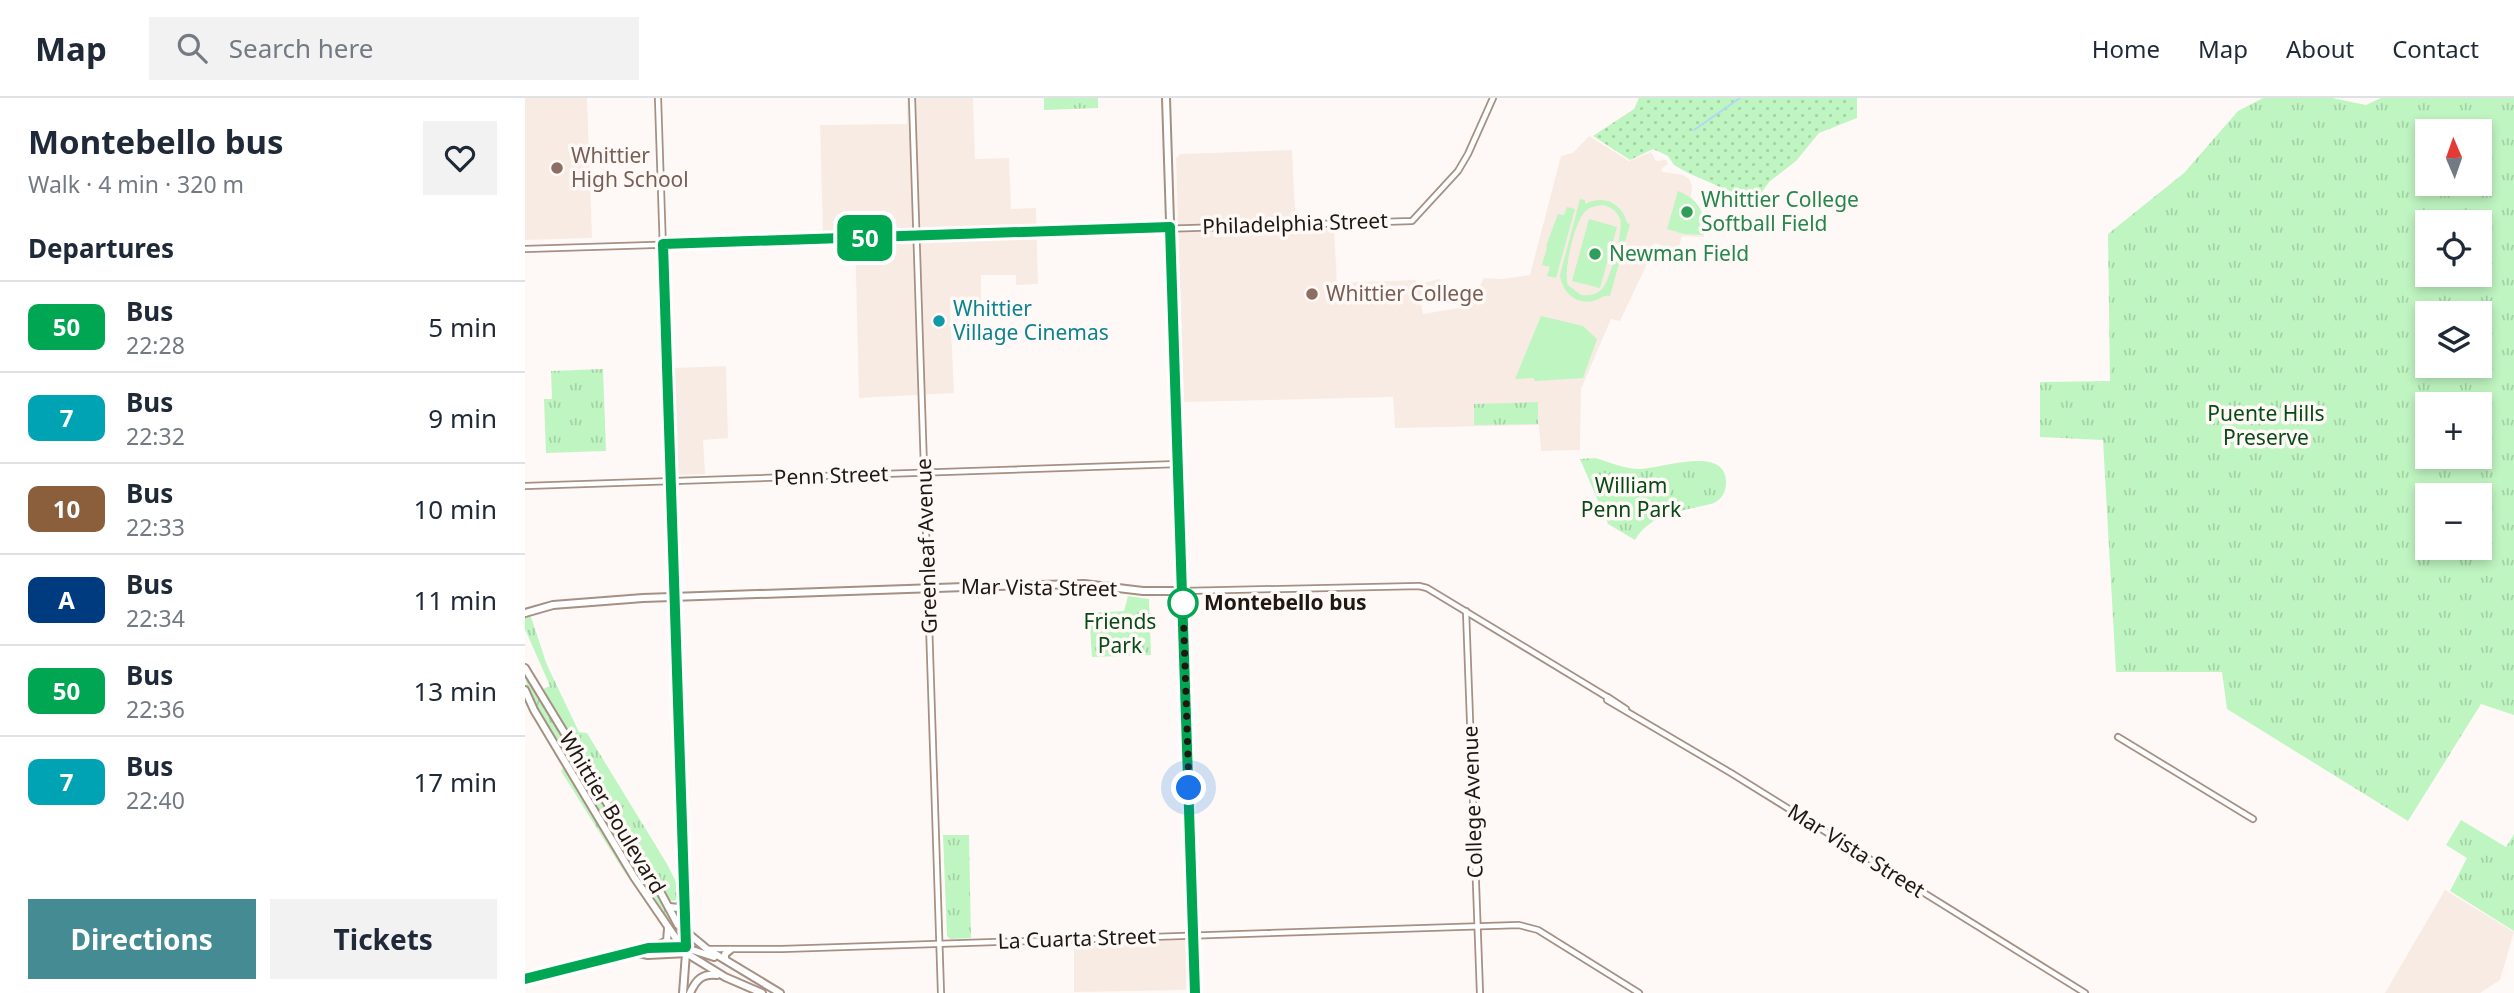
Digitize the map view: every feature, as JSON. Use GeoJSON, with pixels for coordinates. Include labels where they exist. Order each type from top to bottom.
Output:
{"type":"FeatureCollection","features":[{"type":"Feature","properties":{"kind":"main road"},"geometry":{"type":"LineString","coordinates":[[1166,98],[1195,993]]}},
{"type":"Feature","properties":{"kind":"main road","name":"Mar Vista Street"},"geometry":{"type":"LineString","coordinates":[[525,613],[553,605],[675,597],[928,588],[1084,584],[1143,592],[1183,591]]}},
{"type":"Feature","properties":{"kind":"main road","name":"Whittier Boulevard"},"geometry":{"type":"LineString","coordinates":[[525,668],[685,932],[724,960],[780,993]]}},
{"type":"Feature","properties":{"kind":"main road","name":"Whittier Boulevard"},"geometry":{"type":"LineString","coordinates":[[525,691],[563,760],[668,929],[685,949],[725,977],[762,993]]}},
{"type":"Feature","properties":{"kind":"main road"},"geometry":{"type":"LineString","coordinates":[[667,906],[679,908],[684,898]]}},
{"type":"Feature","properties":{"kind":"main road"},"geometry":{"type":"LineString","coordinates":[[525,979],[654,947],[667,941],[668,929]]}},
{"type":"Feature","properties":{"kind":"main road"},"geometry":{"type":"LineString","coordinates":[[654,947],[685,949],[724,960],[725,954],[730,950]]}},
{"type":"Feature","properties":{"kind":"main road"},"geometry":{"type":"LineString","coordinates":[[638,952],[648,955],[685,949]]}},
{"type":"Feature","properties":{"kind":"main road"},"geometry":{"type":"LineString","coordinates":[[683,993],[685,949]]}},
{"type":"Feature","properties":{"kind":"main road"},"geometry":{"type":"LineString","coordinates":[[690,993],[699,978],[705,975],[725,977]]}},
{"type":"Feature","properties":{"kind":"street"},"geometry":{"type":"LineString","coordinates":[[658,98],[685,949]]}},
{"type":"Feature","properties":{"kind":"street","name":"Greenleaf Avenue"},"geometry":{"type":"LineString","coordinates":[[912,98],[941,993]]}},
{"type":"Feature","properties":{"kind":"street","name":"Philadelphia Street"},"geometry":{"type":"LineString","coordinates":[[525,249],[1412,221],[1458,171],[1493,98]]}},
{"type":"Feature","properties":{"kind":"street","name":"Penn Street"},"geometry":{"type":"LineString","coordinates":[[525,486],[1179,464]]}},
{"type":"Feature","properties":{"kind":"street","name":"Mar Vista Street"},"geometry":{"type":"LineString","coordinates":[[1183,591],[1419,586],[1434,591],[1607,698],[1609,696],[2085,993]]}},
{"type":"Feature","properties":{"kind":"street","name":"College Avenue"},"geometry":{"type":"LineString","coordinates":[[1467,610],[1480,993]]}},
{"type":"Feature","properties":{"kind":"street"},"geometry":{"type":"LineString","coordinates":[[2118,737],[2253,819]]}},
{"type":"Feature","properties":{"kind":"street","name":"La Cuarta Street"},"geometry":{"type":"LineString","coordinates":[[707,949],[1519,925],[1538,930],[1639,993]]}},
{"type":"Feature","properties":{"kind":"shaded area","name":"Whittier High School"},"geometry":{"type":"Polygon","coordinates":[[[525,98],[587,98],[592,238],[525,240],[525,98]]]}},
{"type":"Feature","properties":{"kind":"shaded area"},"geometry":{"type":"Polygon","coordinates":[[[907,98],[973,98],[975,159],[1009,158],[1011,209],[1036,208],[1038,284],[1016,285],[1016,275],[981,275],[981,303],[950,305],[954,393],[859,398],[855,235],[823,235],[820,125],[907,124],[907,98]]]}},
{"type":"Feature","properties":{"kind":"shaded area","name":"Whittier College"},"geometry":{"type":"Polygon","coordinates":[[[1589,136],[1629,161],[1651,152],[1656,161],[1666,160],[1668,164],[1661,169],[1663,172],[1683,175],[1689,179],[1692,186],[1691,197],[1701,209],[1705,226],[1704,237],[1682,236],[1678,250],[1654,243],[1620,321],[1611,319],[1581,389],[1580,450],[1541,451],[1539,425],[1395,428],[1393,397],[1184,402],[1176,158],[1180,154],[1292,150],[1296,230],[1334,229],[1337,283],[1415,280],[1419,284],[1440,279],[1444,296],[1421,303],[1423,314],[1459,308],[1476,293],[1484,278],[1502,279],[1530,275],[1561,156],[1573,153],[1589,136]]]}},
{"type":"Feature","properties":{"kind":"shaded area"},"geometry":{"type":"Polygon","coordinates":[[[726,366],[728,438],[703,440],[705,474],[676,475],[673,368],[726,366]]]}},
{"type":"Feature","properties":{"kind":"shaded area"},"geometry":{"type":"Polygon","coordinates":[[[2445,890],[2514,932],[2500,980],[2480,993],[2385,993],[2445,890]]]}},
{"type":"Feature","properties":{"kind":"shaded area"},"geometry":{"type":"Polygon","coordinates":[[[1185,940],[1188,976],[1186,990],[1074,992],[1074,945],[1185,940]]]}},
{"type":"Feature","properties":{"kind":"green space"},"geometry":{"type":"Polygon","coordinates":[[[1044,98],[1098,98],[1098,108],[1044,110],[1044,98]]]}},
{"type":"Feature","properties":{"kind":"green space"},"geometry":{"type":"Polygon","coordinates":[[[1639,98],[1857,98],[1857,118],[1819,133],[1796,161],[1769,182],[1755,202],[1688,173],[1674,165],[1668,156],[1653,149],[1630,160],[1593,136],[1634,109],[1639,98]]]}},
{"type":"Feature","properties":{"kind":"green space","name":"Puente Hills Preserve"},"geometry":{"type":"Polygon","coordinates":[[[2263,98],[2332,98],[2366,105],[2381,98],[2514,98],[2514,715],[2481,704],[2408,821],[2227,709],[2222,672],[2116,672],[2103,440],[2040,437],[2040,382],[2110,381],[2108,234],[2184,173],[2238,111],[2263,98]]]}},
{"type":"Feature","properties":{"kind":"green space","name":"Whittier College Softball Field"},"geometry":{"type":"Polygon","coordinates":[[[1678,191],[1691,198],[1699,208],[1704,220],[1704,235],[1684,234],[1667,229],[1678,191]]]}},
{"type":"Feature","properties":{"kind":"green space"},"geometry":{"type":"Polygon","coordinates":[[[1580,199],[1585,200],[1585,204],[1605,200],[1617,206],[1630,224],[1610,296],[1587,302],[1576,299],[1567,292],[1560,275],[1580,199]],[[1594,206],[1585,212],[1573,238],[1567,279],[1568,285],[1581,295],[1592,295],[1602,289],[1616,255],[1620,219],[1611,208],[1594,206]]]}},
{"type":"Feature","properties":{"kind":"green space"},"geometry":{"type":"Polygon","coordinates":[[[1567,207],[1575,209],[1556,278],[1547,276],[1550,267],[1542,265],[1558,214],[1564,215],[1567,207]]]}},
{"type":"Feature","properties":{"kind":"green space","name":"Newman Field"},"geometry":{"type":"Polygon","coordinates":[[[1589,219],[1617,227],[1600,288],[1572,281],[1589,219]]]}},
{"type":"Feature","properties":{"kind":"green space"},"geometry":{"type":"Polygon","coordinates":[[[1541,316],[1583,326],[1597,339],[1583,378],[1535,381],[1533,378],[1515,379],[1541,316]]]}},
{"type":"Feature","properties":{"kind":"green space"},"geometry":{"type":"Polygon","coordinates":[[[603,369],[606,451],[546,453],[544,399],[552,399],[551,371],[603,369]]]}},
{"type":"Feature","properties":{"kind":"green space"},"geometry":{"type":"Polygon","coordinates":[[[1538,402],[1538,424],[1474,425],[1474,404],[1538,402]]]}},
{"type":"Feature","properties":{"kind":"green space","name":"William Penn Park"},"geometry":{"type":"Polygon","coordinates":[[[1595,458],[1637,469],[1705,461],[1716,464],[1724,472],[1726,485],[1719,500],[1660,518],[1642,531],[1635,540],[1608,524],[1580,459],[1595,458]]]}},
{"type":"Feature","properties":{"kind":"green space","name":"Friends Park"},"geometry":{"type":"Polygon","coordinates":[[[1128,596],[1149,599],[1151,655],[1092,657],[1089,613],[1124,611],[1128,596]]]}},
{"type":"Feature","properties":{"kind":"green space"},"geometry":{"type":"Polygon","coordinates":[[[1129,614],[1143,619],[1138,645],[1127,653],[1099,656],[1098,617],[1129,614]]]}},
{"type":"Feature","properties":{"kind":"green space"},"geometry":{"type":"Polygon","coordinates":[[[525,616],[531,617],[547,665],[579,732],[587,733],[667,864],[677,884],[678,900],[670,901],[543,689],[550,686],[525,629],[525,616]]]}},
{"type":"Feature","properties":{"kind":"green space"},"geometry":{"type":"Polygon","coordinates":[[[525,673],[567,746],[565,751],[560,748],[538,712],[525,673]]]}},
{"type":"Feature","properties":{"kind":"green space"},"geometry":{"type":"Polygon","coordinates":[[[573,762],[615,822],[677,929],[677,934],[571,764],[573,762]]]}},
{"type":"Feature","properties":{"kind":"green space"},"geometry":{"type":"Polygon","coordinates":[[[563,768],[607,837],[628,878],[561,771],[563,768]]]}},
{"type":"Feature","properties":{"kind":"green space"},"geometry":{"type":"Polygon","coordinates":[[[2461,820],[2506,847],[2514,834],[2514,931],[2450,891],[2467,858],[2446,845],[2461,820]]]}},
{"type":"Feature","properties":{"kind":"green space"},"geometry":{"type":"Polygon","coordinates":[[[943,835],[969,835],[971,938],[950,939],[947,936],[943,835]]]}},
{"type":"Feature","properties":{"kind":"waterway"},"geometry":{"type":"LineString","coordinates":[[1694,130],[1740,98]]}},
{"type":"Feature","properties":{"kind":"bus line","name":"50"},"geometry":{"type":"LineString","coordinates":[[525,979],[648,948],[686,947],[663,244],[1170,227],[1195,993]]}},
{"type":"Feature","properties":{"kind":"place","name":"Whittier High School"},"geometry":{"type":"Point","coordinates":[557,168]}},
{"type":"Feature","properties":{"kind":"place","name":"Whittier College Softball Field"},"geometry":{"type":"Point","coordinates":[1687,212]}},
{"type":"Feature","properties":{"kind":"place","name":"Newman Field"},"geometry":{"type":"Point","coordinates":[1595,254]}},
{"type":"Feature","properties":{"kind":"place","name":"Whittier College"},"geometry":{"type":"Point","coordinates":[1312,294]}},
{"type":"Feature","properties":{"kind":"place","name":"Whittier Village Cinemas"},"geometry":{"type":"Point","coordinates":[939,321]}},
{"type":"Feature","properties":{"kind":"place","name":"Montebello bus"},"geometry":{"type":"Point","coordinates":[1183,603]}},
{"type":"Feature","properties":{"kind":"route"},"geometry":{"type":"LineString","coordinates":[[1183,603],[1189,788]]}}]}
